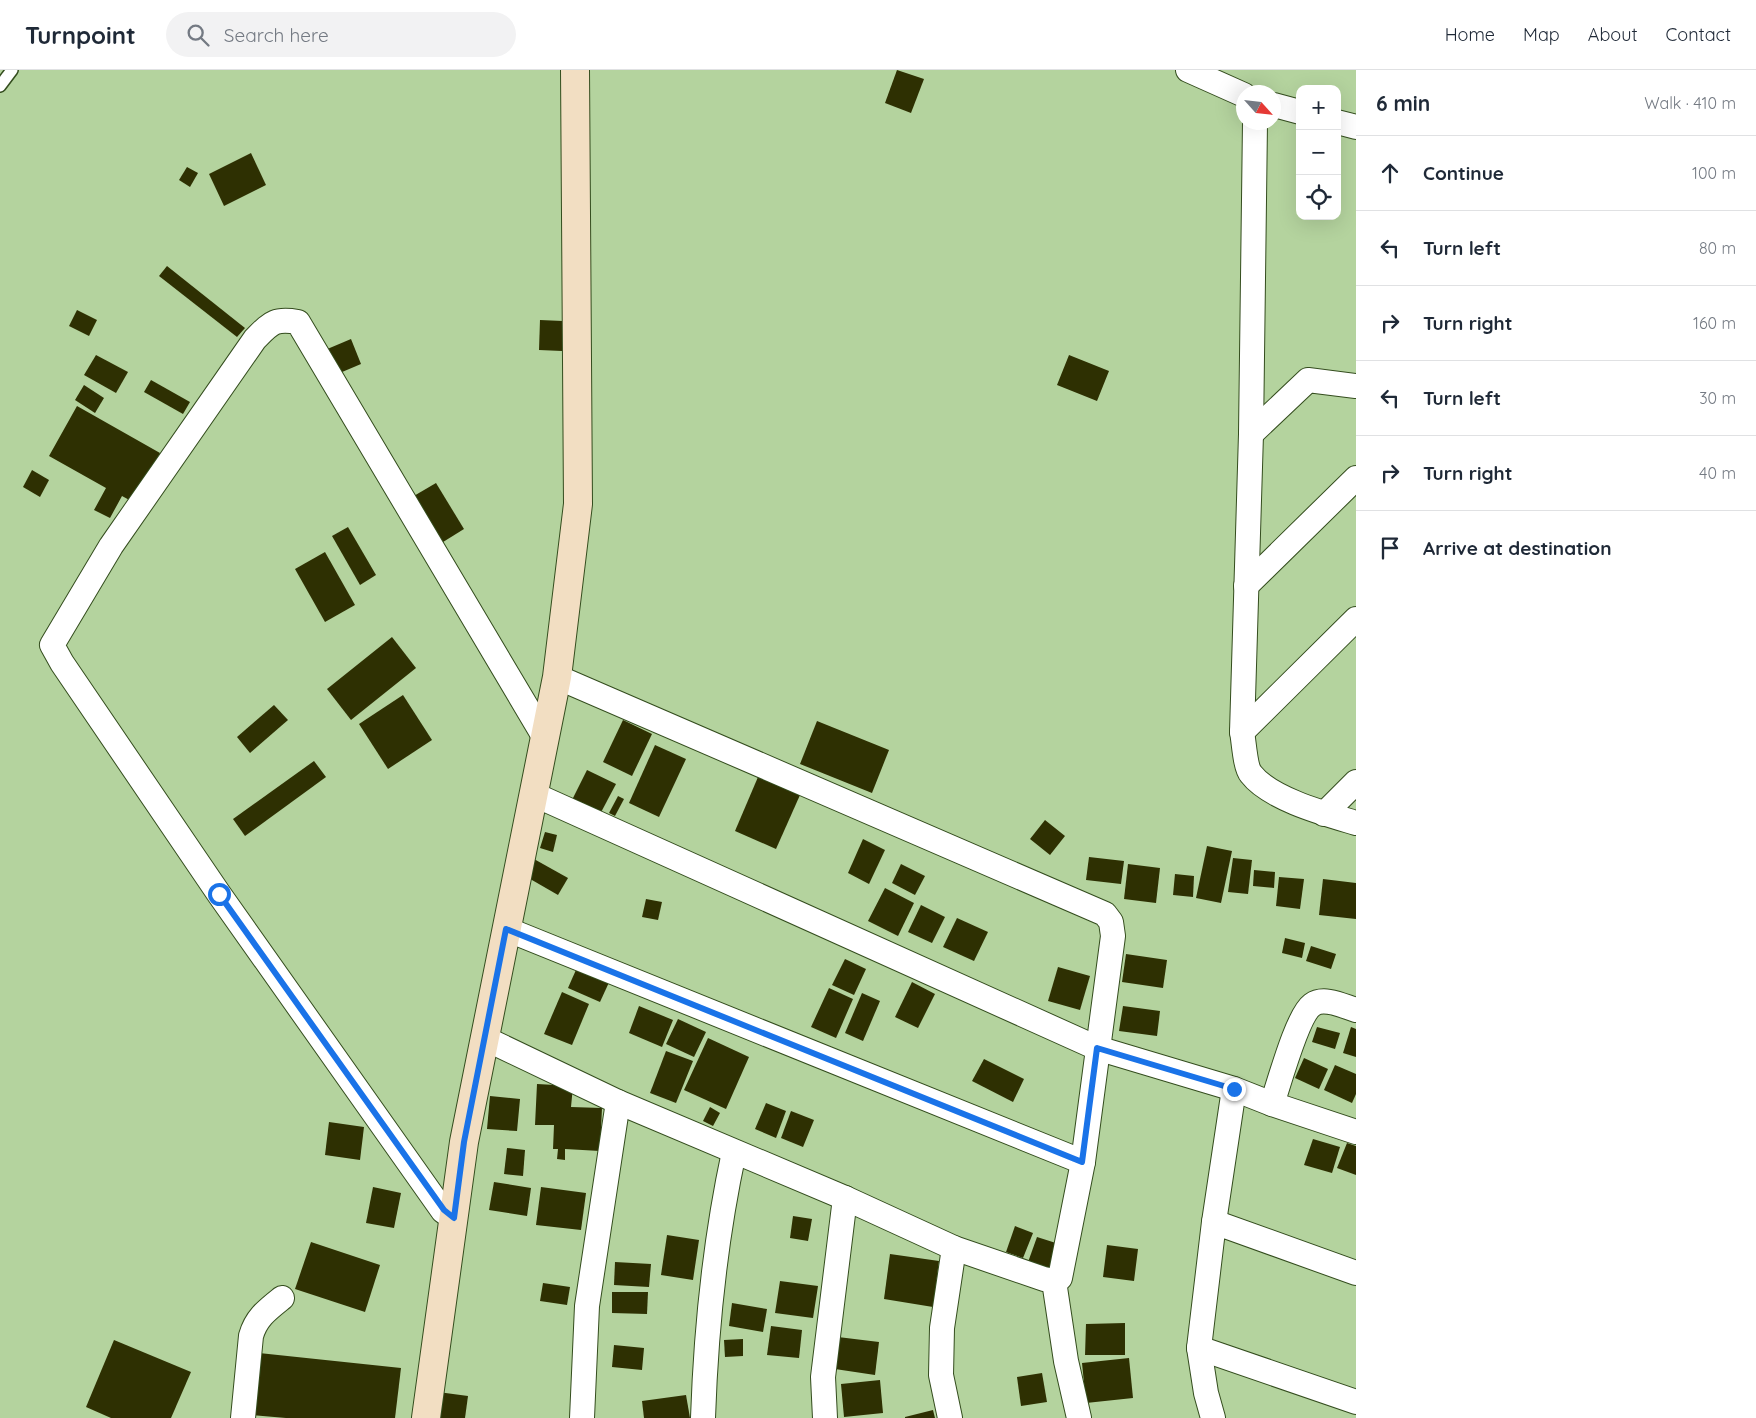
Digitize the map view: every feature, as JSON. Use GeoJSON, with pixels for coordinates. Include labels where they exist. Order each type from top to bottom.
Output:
{"type":"FeatureCollection","features":[{"type":"Feature","properties":{"kind":"street"},"geometry":{"type":"LineString","coordinates":[[426,1418],[464,1142],[557,677],[578,504],[575,70]]}},
{"type":"Feature","properties":{"kind":"street"},"geometry":{"type":"LineString","coordinates":[[1188,70],[1236,91]]}},
{"type":"Feature","properties":{"kind":"street"},"geometry":{"type":"LineString","coordinates":[[1281,108],[1296,111]]}},
{"type":"Feature","properties":{"kind":"street"},"geometry":{"type":"LineString","coordinates":[[1341,123],[1356,127]]}},
{"type":"Feature","properties":{"kind":"street"},"geometry":{"type":"LineString","coordinates":[[1255,130],[1252,434],[1242,732],[1250,773],[1268,789],[1324,814],[1356,824]]}},
{"type":"Feature","properties":{"kind":"street"},"geometry":{"type":"LineString","coordinates":[[454,1218],[444,1210],[219,894],[62,663],[52,645],[111,546],[255,338],[272,322],[280,320],[298,322],[545,738]]}},
{"type":"Feature","properties":{"kind":"street"},"geometry":{"type":"LineString","coordinates":[[1252,434],[1308,380],[1356,386]]}},
{"type":"Feature","properties":{"kind":"street"},"geometry":{"type":"LineString","coordinates":[[1246,586],[1356,478]]}},
{"type":"Feature","properties":{"kind":"street"},"geometry":{"type":"LineString","coordinates":[[1242,732],[1356,619]]}},
{"type":"Feature","properties":{"kind":"street"},"geometry":{"type":"LineString","coordinates":[[484,1038],[618,1102],[844,1198],[954,1248],[1054,1281],[1060,1278],[1082,1162],[1112,936],[1111,922],[1105,914],[557,677]]}},
{"type":"Feature","properties":{"kind":"street"},"geometry":{"type":"LineString","coordinates":[[1324,814],[1356,782]]}},
{"type":"Feature","properties":{"kind":"street"},"geometry":{"type":"LineString","coordinates":[[534,794],[1097,1048],[1234,1089],[1272,1104],[1356,1132]]}},
{"type":"Feature","properties":{"kind":"street"},"geometry":{"type":"LineString","coordinates":[[506,929],[1082,1162]]}},
{"type":"Feature","properties":{"kind":"street"},"geometry":{"type":"LineString","coordinates":[[1272,1104],[1302,1016],[1312,1004],[1328,1001],[1356,1010]]}},
{"type":"Feature","properties":{"kind":"street"},"geometry":{"type":"LineString","coordinates":[[1213,1418],[1206,1393],[1199,1348],[1214,1222],[1234,1089]]}},
{"type":"Feature","properties":{"kind":"street"},"geometry":{"type":"LineString","coordinates":[[582,1418],[587,1306],[618,1102]]}},
{"type":"Feature","properties":{"kind":"street"},"geometry":{"type":"LineString","coordinates":[[703,1418],[705,1360],[712,1281],[723,1203],[734,1152]]}},
{"type":"Feature","properties":{"kind":"street"},"geometry":{"type":"LineString","coordinates":[[825,1418],[823,1377],[844,1198]]}},
{"type":"Feature","properties":{"kind":"street"},"geometry":{"type":"LineString","coordinates":[[1214,1222],[1356,1273]]}},
{"type":"Feature","properties":{"kind":"street"},"geometry":{"type":"LineString","coordinates":[[950,1418],[941,1375],[942,1328],[954,1248]]}},
{"type":"Feature","properties":{"kind":"street"},"geometry":{"type":"LineString","coordinates":[[1054,1281],[1066,1361],[1079,1418]]}},
{"type":"Feature","properties":{"kind":"street"},"geometry":{"type":"LineString","coordinates":[[244,1418],[251,1336],[254,1324],[262,1314],[282,1298]]}},
{"type":"Feature","properties":{"kind":"street"},"geometry":{"type":"LineString","coordinates":[[1199,1348],[1356,1402]]}},
{"type":"Feature","properties":{"kind":"lane"},"geometry":{"type":"LineString","coordinates":[[0,86],[12,70]]}},
{"type":"Feature","properties":{"kind":"building"},"geometry":{"type":"Polygon","coordinates":[[[897,70],[924,79],[911,113],[885,103],[897,70]]]}},
{"type":"Feature","properties":{"kind":"building"},"geometry":{"type":"Polygon","coordinates":[[[251,153],[266,185],[224,206],[209,174],[251,153]]]}},
{"type":"Feature","properties":{"kind":"building"},"geometry":{"type":"Polygon","coordinates":[[[187,167],[198,173],[190,187],[179,180],[187,167]]]}},
{"type":"Feature","properties":{"kind":"building"},"geometry":{"type":"Polygon","coordinates":[[[167,266],[245,328],[237,337],[159,276],[167,266]]]}},
{"type":"Feature","properties":{"kind":"building"},"geometry":{"type":"Polygon","coordinates":[[[77,310],[97,320],[89,336],[69,326],[77,310]]]}},
{"type":"Feature","properties":{"kind":"building"},"geometry":{"type":"Polygon","coordinates":[[[540,320],[563,321],[562,351],[539,350],[540,320]]]}},
{"type":"Feature","properties":{"kind":"building"},"geometry":{"type":"Polygon","coordinates":[[[351,339],[361,364],[335,375],[325,350],[351,339]]]}},
{"type":"Feature","properties":{"kind":"building"},"geometry":{"type":"Polygon","coordinates":[[[96,355],[128,372],[116,393],[84,375],[96,355]]]}},
{"type":"Feature","properties":{"kind":"building"},"geometry":{"type":"Polygon","coordinates":[[[1069,355],[1109,371],[1097,401],[1057,385],[1069,355]]]}},
{"type":"Feature","properties":{"kind":"building"},"geometry":{"type":"Polygon","coordinates":[[[151,380],[190,402],[183,414],[144,392],[151,380]]]}},
{"type":"Feature","properties":{"kind":"building"},"geometry":{"type":"Polygon","coordinates":[[[84,385],[104,398],[95,413],[75,400],[84,385]]]}},
{"type":"Feature","properties":{"kind":"building"},"geometry":{"type":"Polygon","coordinates":[[[77,406],[160,453],[133,502],[122,496],[110,518],[94,510],[106,488],[49,456],[77,406]]]}},
{"type":"Feature","properties":{"kind":"building"},"geometry":{"type":"Polygon","coordinates":[[[32,470],[49,480],[40,497],[23,487],[32,470]]]}},
{"type":"Feature","properties":{"kind":"building"},"geometry":{"type":"Polygon","coordinates":[[[436,483],[464,529],[435,547],[407,500],[436,483]]]}},
{"type":"Feature","properties":{"kind":"building"},"geometry":{"type":"Polygon","coordinates":[[[348,527],[376,575],[360,585],[332,536],[348,527]]]}},
{"type":"Feature","properties":{"kind":"building"},"geometry":{"type":"Polygon","coordinates":[[[325,552],[355,605],[325,622],[295,569],[325,552]]]}},
{"type":"Feature","properties":{"kind":"building"},"geometry":{"type":"Polygon","coordinates":[[[392,637],[416,668],[351,720],[327,689],[392,637]]]}},
{"type":"Feature","properties":{"kind":"building"},"geometry":{"type":"Polygon","coordinates":[[[403,695],[432,740],[388,769],[359,724],[403,695]]]}},
{"type":"Feature","properties":{"kind":"building"},"geometry":{"type":"Polygon","coordinates":[[[274,705],[288,720],[250,753],[237,737],[274,705]]]}},
{"type":"Feature","properties":{"kind":"building"},"geometry":{"type":"Polygon","coordinates":[[[623,720],[652,734],[632,776],[603,762],[623,720]]]}},
{"type":"Feature","properties":{"kind":"building"},"geometry":{"type":"Polygon","coordinates":[[[817,721],[889,750],[872,793],[800,764],[817,721]]]}},
{"type":"Feature","properties":{"kind":"building"},"geometry":{"type":"Polygon","coordinates":[[[655,745],[686,759],[659,817],[629,803],[655,745]]]}},
{"type":"Feature","properties":{"kind":"building"},"geometry":{"type":"Polygon","coordinates":[[[314,761],[326,777],[245,836],[233,819],[314,761]]]}},
{"type":"Feature","properties":{"kind":"building"},"geometry":{"type":"Polygon","coordinates":[[[587,770],[616,784],[598,818],[570,804],[587,770]]]}},
{"type":"Feature","properties":{"kind":"building"},"geometry":{"type":"Polygon","coordinates":[[[758,777],[800,795],[776,849],[735,831],[758,777]]]}},
{"type":"Feature","properties":{"kind":"building"},"geometry":{"type":"Polygon","coordinates":[[[618,796],[624,799],[615,816],[609,813],[618,796]]]}},
{"type":"Feature","properties":{"kind":"building"},"geometry":{"type":"Polygon","coordinates":[[[1045,820],[1065,836],[1050,855],[1030,839],[1045,820]]]}},
{"type":"Feature","properties":{"kind":"building"},"geometry":{"type":"Polygon","coordinates":[[[545,832],[557,835],[553,852],[540,848],[545,832]]]}},
{"type":"Feature","properties":{"kind":"building"},"geometry":{"type":"Polygon","coordinates":[[[863,839],[885,850],[869,884],[848,873],[863,839]]]}},
{"type":"Feature","properties":{"kind":"building"},"geometry":{"type":"Polygon","coordinates":[[[1207,846],[1232,851],[1221,903],[1196,898],[1207,846]]]}},
{"type":"Feature","properties":{"kind":"building"},"geometry":{"type":"Polygon","coordinates":[[[1089,857],[1124,861],[1121,884],[1086,880],[1089,857]]]}},
{"type":"Feature","properties":{"kind":"building"},"geometry":{"type":"Polygon","coordinates":[[[1233,858],[1252,860],[1248,894],[1228,892],[1233,858]]]}},
{"type":"Feature","properties":{"kind":"building"},"geometry":{"type":"Polygon","coordinates":[[[534,859],[568,878],[558,895],[525,876],[534,859]]]}},
{"type":"Feature","properties":{"kind":"building"},"geometry":{"type":"Polygon","coordinates":[[[901,864],[925,876],[915,895],[892,883],[901,864]]]}},
{"type":"Feature","properties":{"kind":"building"},"geometry":{"type":"Polygon","coordinates":[[[1128,864],[1160,868],[1156,903],[1124,899],[1128,864]]]}},
{"type":"Feature","properties":{"kind":"building"},"geometry":{"type":"Polygon","coordinates":[[[1254,870],[1275,872],[1274,888],[1253,886],[1254,870]]]}},
{"type":"Feature","properties":{"kind":"building"},"geometry":{"type":"Polygon","coordinates":[[[1175,874],[1194,876],[1193,897],[1173,895],[1175,874]]]}},
{"type":"Feature","properties":{"kind":"building"},"geometry":{"type":"Polygon","coordinates":[[[1279,877],[1304,879],[1300,909],[1276,906],[1279,877]]]}},
{"type":"Feature","properties":{"kind":"building"},"geometry":{"type":"Polygon","coordinates":[[[1323,879],[1356,883],[1356,919],[1319,915],[1323,879]]]}},
{"type":"Feature","properties":{"kind":"building"},"geometry":{"type":"Polygon","coordinates":[[[885,888],[914,903],[898,936],[868,921],[885,888]]]}},
{"type":"Feature","properties":{"kind":"building"},"geometry":{"type":"Polygon","coordinates":[[[646,899],[662,902],[658,920],[642,917],[646,899]]]}},
{"type":"Feature","properties":{"kind":"building"},"geometry":{"type":"Polygon","coordinates":[[[921,905],[945,917],[932,943],[908,932],[921,905]]]}},
{"type":"Feature","properties":{"kind":"building"},"geometry":{"type":"Polygon","coordinates":[[[957,918],[988,932],[974,961],[943,947],[957,918]]]}},
{"type":"Feature","properties":{"kind":"building"},"geometry":{"type":"Polygon","coordinates":[[[1285,938],[1305,943],[1302,958],[1282,953],[1285,938]]]}},
{"type":"Feature","properties":{"kind":"building"},"geometry":{"type":"Polygon","coordinates":[[[1311,946],[1336,954],[1331,969],[1306,961],[1311,946]]]}},
{"type":"Feature","properties":{"kind":"building"},"geometry":{"type":"Polygon","coordinates":[[[1126,954],[1167,960],[1163,988],[1122,982],[1126,954]]]}},
{"type":"Feature","properties":{"kind":"building"},"geometry":{"type":"Polygon","coordinates":[[[845,959],[866,969],[854,995],[832,985],[845,959]]]}},
{"type":"Feature","properties":{"kind":"building"},"geometry":{"type":"Polygon","coordinates":[[[579,963],[611,978],[600,1002],[568,988],[579,963]]]}},
{"type":"Feature","properties":{"kind":"building"},"geometry":{"type":"Polygon","coordinates":[[[1058,967],[1090,976],[1080,1010],[1048,1001],[1058,967]]]}},
{"type":"Feature","properties":{"kind":"building"},"geometry":{"type":"Polygon","coordinates":[[[912,982],[935,994],[918,1028],[895,1017],[912,982]]]}},
{"type":"Feature","properties":{"kind":"building"},"geometry":{"type":"Polygon","coordinates":[[[829,988],[853,999],[836,1038],[811,1027],[829,988]]]}},
{"type":"Feature","properties":{"kind":"building"},"geometry":{"type":"Polygon","coordinates":[[[562,992],[589,1004],[572,1045],[544,1034],[562,992]]]}},
{"type":"Feature","properties":{"kind":"building"},"geometry":{"type":"Polygon","coordinates":[[[862,993],[880,1001],[863,1041],[845,1033],[862,993]]]}},
{"type":"Feature","properties":{"kind":"building"},"geometry":{"type":"Polygon","coordinates":[[[639,1006],[673,1020],[662,1047],[629,1033],[639,1006]]]}},
{"type":"Feature","properties":{"kind":"building"},"geometry":{"type":"Polygon","coordinates":[[[1123,1006],[1160,1011],[1157,1036],[1119,1031],[1123,1006]]]}},
{"type":"Feature","properties":{"kind":"building"},"geometry":{"type":"Polygon","coordinates":[[[678,1019],[706,1032],[694,1057],[666,1044],[678,1019]]]}},
{"type":"Feature","properties":{"kind":"building"},"geometry":{"type":"Polygon","coordinates":[[[1317,1027],[1340,1033],[1335,1049],[1312,1042],[1317,1027]]]}},
{"type":"Feature","properties":{"kind":"building"},"geometry":{"type":"Polygon","coordinates":[[[1351,1027],[1356,1029],[1356,1057],[1343,1053],[1351,1027]]]}},
{"type":"Feature","properties":{"kind":"building"},"geometry":{"type":"Polygon","coordinates":[[[708,1038],[749,1057],[726,1109],[684,1090],[708,1038]]]}},
{"type":"Feature","properties":{"kind":"building"},"geometry":{"type":"Polygon","coordinates":[[[666,1051],[693,1061],[676,1103],[650,1093],[666,1051]]]}},
{"type":"Feature","properties":{"kind":"building"},"geometry":{"type":"Polygon","coordinates":[[[1304,1058],[1328,1069],[1319,1089],[1295,1078],[1304,1058]]]}},
{"type":"Feature","properties":{"kind":"building"},"geometry":{"type":"Polygon","coordinates":[[[984,1059],[1024,1079],[1013,1102],[972,1081],[984,1059]]]}},
{"type":"Feature","properties":{"kind":"building"},"geometry":{"type":"Polygon","coordinates":[[[1335,1065],[1356,1074],[1356,1094],[1352,1103],[1324,1090],[1335,1065]]]}},
{"type":"Feature","properties":{"kind":"building"},"geometry":{"type":"Polygon","coordinates":[[[537,1084],[573,1086],[571,1107],[602,1108],[600,1151],[565,1149],[565,1160],[557,1159],[558,1149],[553,1149],[554,1125],[535,1125],[537,1084]]]}},
{"type":"Feature","properties":{"kind":"building"},"geometry":{"type":"Polygon","coordinates":[[[490,1096],[520,1099],[517,1131],[487,1129],[490,1096]]]}},
{"type":"Feature","properties":{"kind":"building"},"geometry":{"type":"Polygon","coordinates":[[[766,1103],[786,1111],[776,1138],[755,1129],[766,1103]]]}},
{"type":"Feature","properties":{"kind":"building"},"geometry":{"type":"Polygon","coordinates":[[[710,1107],[720,1113],[713,1126],[703,1121],[710,1107]]]}},
{"type":"Feature","properties":{"kind":"building"},"geometry":{"type":"Polygon","coordinates":[[[791,1111],[814,1120],[803,1147],[781,1138],[791,1111]]]}},
{"type":"Feature","properties":{"kind":"building"},"geometry":{"type":"Polygon","coordinates":[[[329,1122],[364,1127],[360,1160],[325,1155],[329,1122]]]}},
{"type":"Feature","properties":{"kind":"building"},"geometry":{"type":"Polygon","coordinates":[[[1313,1139],[1340,1147],[1332,1173],[1304,1165],[1313,1139]]]}},
{"type":"Feature","properties":{"kind":"building"},"geometry":{"type":"Polygon","coordinates":[[[1347,1143],[1356,1146],[1356,1175],[1337,1168],[1347,1143]]]}},
{"type":"Feature","properties":{"kind":"building"},"geometry":{"type":"Polygon","coordinates":[[[507,1148],[525,1150],[523,1176],[504,1174],[507,1148]]]}},
{"type":"Feature","properties":{"kind":"building"},"geometry":{"type":"Polygon","coordinates":[[[494,1182],[531,1188],[527,1216],[489,1210],[494,1182]]]}},
{"type":"Feature","properties":{"kind":"building"},"geometry":{"type":"Polygon","coordinates":[[[373,1187],[401,1193],[394,1228],[366,1223],[373,1187]]]}},
{"type":"Feature","properties":{"kind":"building"},"geometry":{"type":"Polygon","coordinates":[[[541,1187],[586,1193],[581,1230],[536,1225],[541,1187]]]}},
{"type":"Feature","properties":{"kind":"building"},"geometry":{"type":"Polygon","coordinates":[[[793,1216],[812,1219],[808,1241],[790,1238],[793,1216]]]}},
{"type":"Feature","properties":{"kind":"building"},"geometry":{"type":"Polygon","coordinates":[[[1015,1226],[1033,1233],[1023,1258],[1006,1252],[1015,1226]]]}},
{"type":"Feature","properties":{"kind":"building"},"geometry":{"type":"Polygon","coordinates":[[[667,1235],[699,1240],[693,1280],[661,1275],[667,1235]]]}},
{"type":"Feature","properties":{"kind":"building"},"geometry":{"type":"Polygon","coordinates":[[[1037,1237],[1059,1244],[1049,1273],[1027,1265],[1037,1237]]]}},
{"type":"Feature","properties":{"kind":"building"},"geometry":{"type":"Polygon","coordinates":[[[311,1242],[380,1265],[365,1312],[295,1289],[311,1242]]]}},
{"type":"Feature","properties":{"kind":"building"},"geometry":{"type":"Polygon","coordinates":[[[1107,1245],[1138,1249],[1134,1281],[1103,1277],[1107,1245]]]}},
{"type":"Feature","properties":{"kind":"building"},"geometry":{"type":"Polygon","coordinates":[[[890,1254],[939,1261],[933,1307],[884,1299],[890,1254]]]}},
{"type":"Feature","properties":{"kind":"building"},"geometry":{"type":"Polygon","coordinates":[[[615,1262],[651,1264],[649,1287],[614,1285],[615,1262]]]}},
{"type":"Feature","properties":{"kind":"building"},"geometry":{"type":"Polygon","coordinates":[[[780,1281],[818,1286],[813,1318],[775,1313],[780,1281]]]}},
{"type":"Feature","properties":{"kind":"building"},"geometry":{"type":"Polygon","coordinates":[[[543,1283],[570,1287],[567,1305],[540,1301],[543,1283]]]}},
{"type":"Feature","properties":{"kind":"building"},"geometry":{"type":"Polygon","coordinates":[[[612,1292],[648,1292],[647,1314],[612,1313],[612,1292]]]}},
{"type":"Feature","properties":{"kind":"building"},"geometry":{"type":"Polygon","coordinates":[[[732,1303],[767,1309],[763,1332],[729,1326],[732,1303]]]}},
{"type":"Feature","properties":{"kind":"building"},"geometry":{"type":"Polygon","coordinates":[[[1125,1323],[1125,1355],[1085,1355],[1086,1324],[1125,1323]]]}},
{"type":"Feature","properties":{"kind":"building"},"geometry":{"type":"Polygon","coordinates":[[[771,1326],[802,1330],[799,1358],[767,1355],[771,1326]]]}},
{"type":"Feature","properties":{"kind":"building"},"geometry":{"type":"Polygon","coordinates":[[[838,1337],[879,1342],[875,1375],[835,1369],[838,1337]]]}},
{"type":"Feature","properties":{"kind":"building"},"geometry":{"type":"Polygon","coordinates":[[[743,1339],[743,1356],[725,1357],[724,1340],[743,1339]]]}},
{"type":"Feature","properties":{"kind":"building"},"geometry":{"type":"Polygon","coordinates":[[[114,1340],[191,1372],[171,1418],[111,1418],[86,1407],[114,1340]]]}},
{"type":"Feature","properties":{"kind":"building"},"geometry":{"type":"Polygon","coordinates":[[[614,1345],[644,1348],[642,1370],[612,1367],[614,1345]]]}},
{"type":"Feature","properties":{"kind":"building"},"geometry":{"type":"Polygon","coordinates":[[[259,1353],[401,1368],[395,1418],[286,1418],[252,1415],[259,1353]]]}},
{"type":"Feature","properties":{"kind":"building"},"geometry":{"type":"Polygon","coordinates":[[[1129,1358],[1133,1398],[1086,1403],[1082,1363],[1129,1358]]]}},
{"type":"Feature","properties":{"kind":"building"},"geometry":{"type":"Polygon","coordinates":[[[1042,1373],[1047,1402],[1021,1406],[1017,1377],[1042,1373]]]}},
{"type":"Feature","properties":{"kind":"building"},"geometry":{"type":"Polygon","coordinates":[[[880,1380],[883,1413],[844,1417],[841,1384],[880,1380]]]}},
{"type":"Feature","properties":{"kind":"building"},"geometry":{"type":"Polygon","coordinates":[[[438,1392],[468,1396],[465,1418],[434,1418],[438,1392]]]}},
{"type":"Feature","properties":{"kind":"building"},"geometry":{"type":"Polygon","coordinates":[[[686,1395],[690,1418],[644,1418],[642,1401],[686,1395]]]}},
{"type":"Feature","properties":{"kind":"building"},"geometry":{"type":"Polygon","coordinates":[[[933,1410],[935,1418],[905,1418],[905,1417],[933,1410]]]}},
{"type":"Feature","properties":{"kind":"route"},"geometry":{"type":"LineString","coordinates":[[219,894],[444,1210],[454,1218],[464,1142],[506,929],[1082,1162],[1097,1048],[1234,1089]]}}]}
